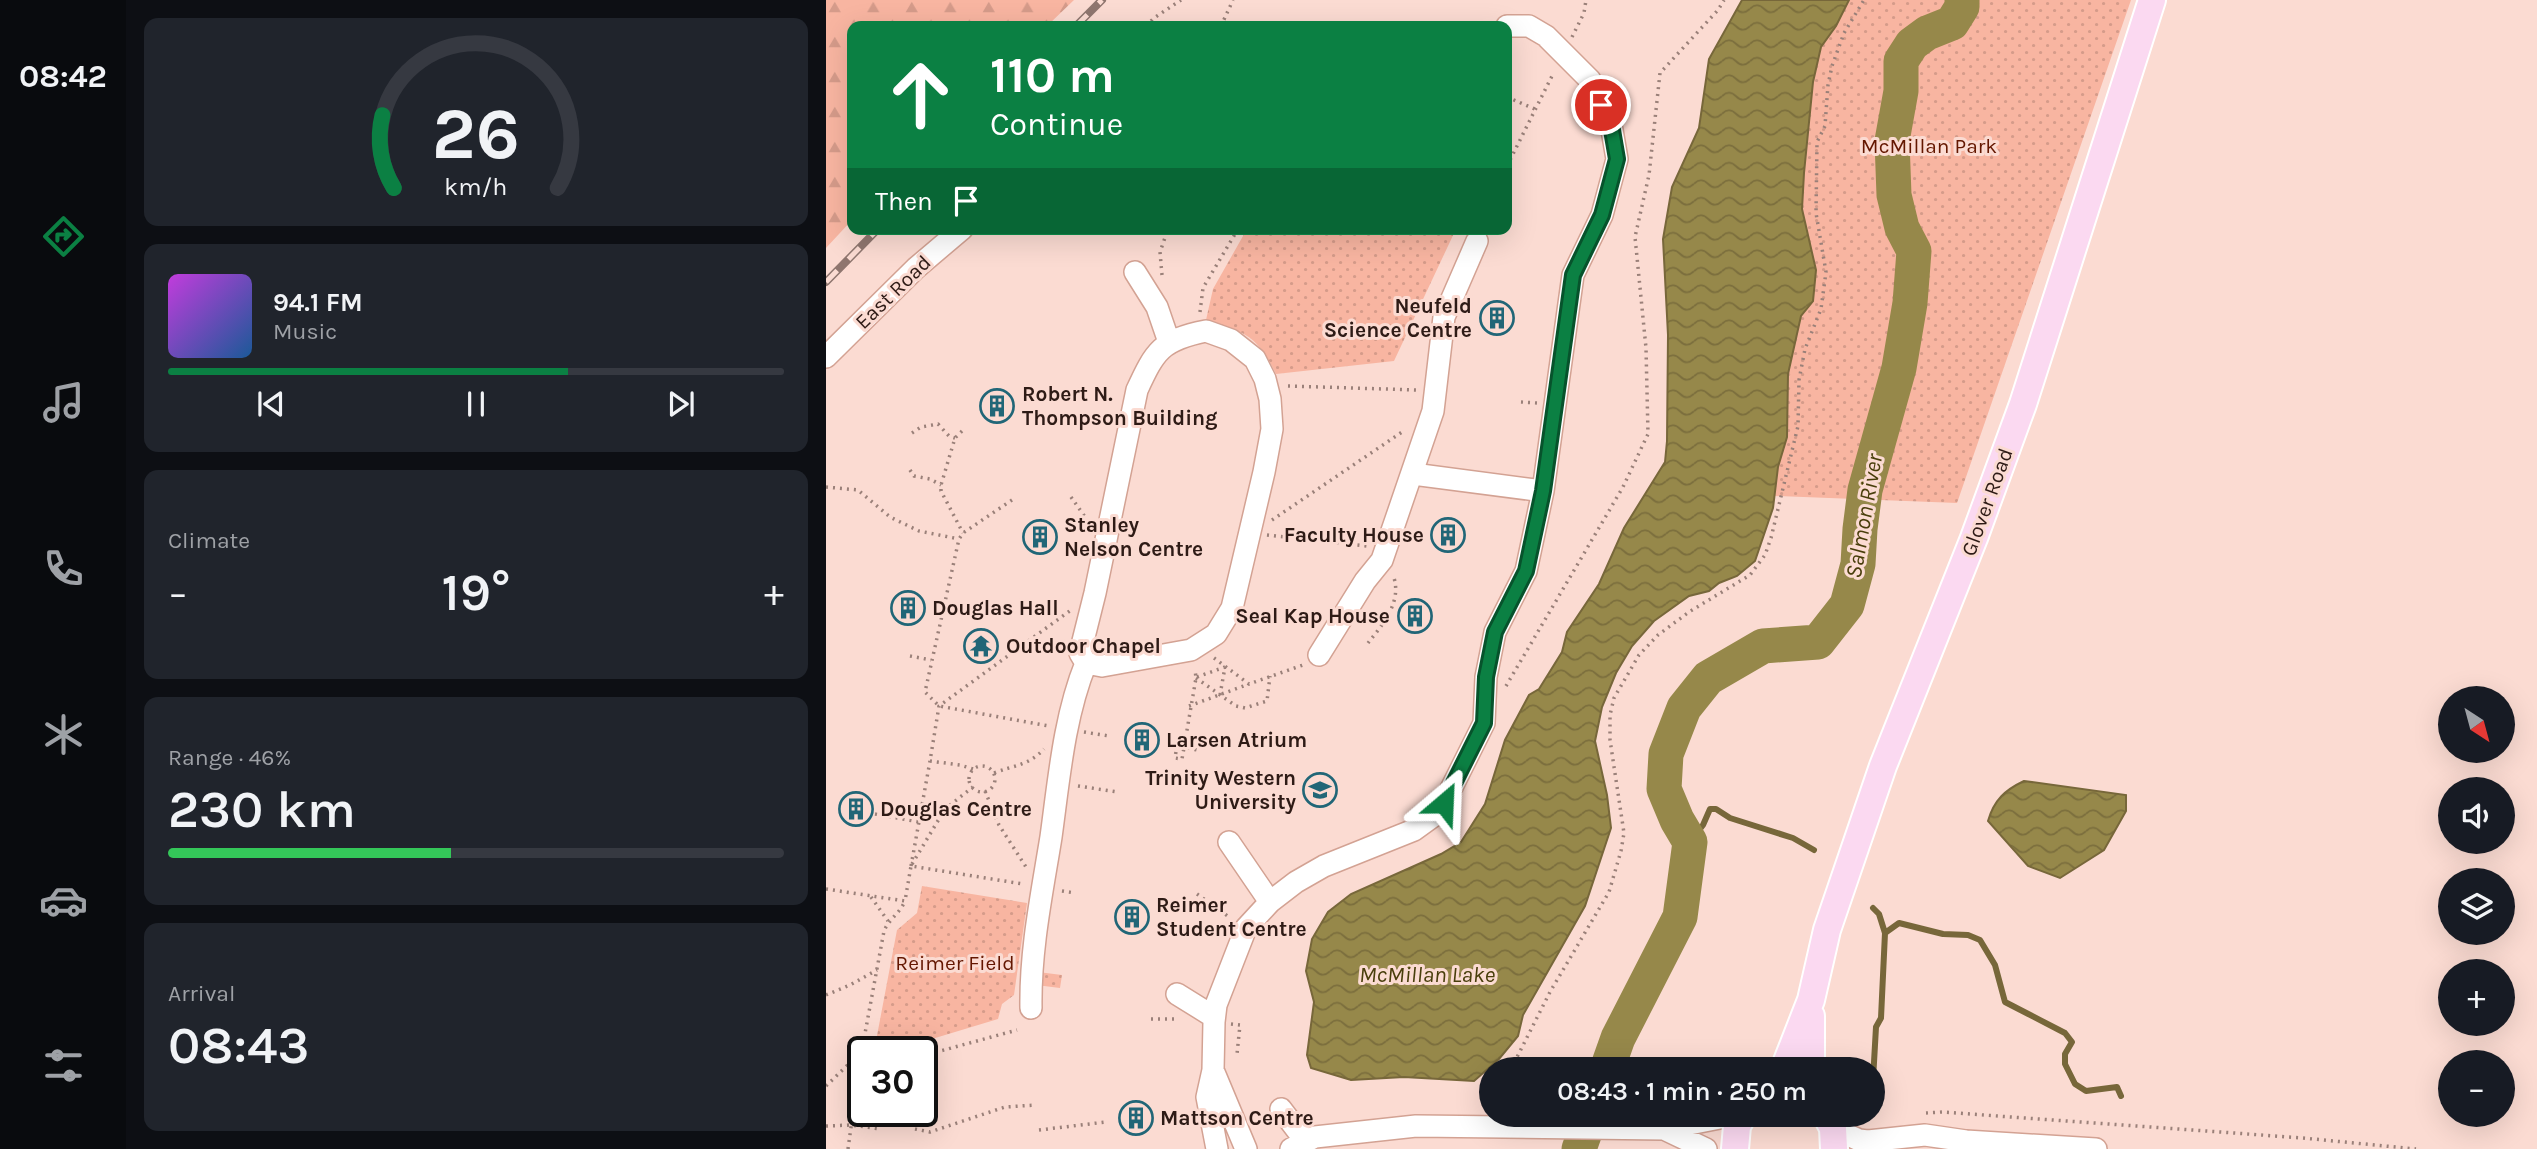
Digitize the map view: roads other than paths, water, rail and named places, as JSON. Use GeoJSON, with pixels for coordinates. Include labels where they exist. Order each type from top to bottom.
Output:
{"type":"FeatureCollection","features":[{"type":"Feature","properties":{"kind":"main road","name":"Glover Road"},"geometry":{"type":"LineString","coordinates":[[1789,1057],[1811,1000],[1827,930],[1883,766],[1974,538],[2023,404],[2152,0]]}},
{"type":"Feature","properties":{"kind":"main road","name":"Glover Road"},"geometry":{"type":"LineString","coordinates":[[1811,1000],[1811,1057]]}},
{"type":"Feature","properties":{"kind":"main road"},"geometry":{"type":"LineString","coordinates":[[1735,1149],[1737,1127]]}},
{"type":"Feature","properties":{"kind":"street"},"geometry":{"type":"LineString","coordinates":[[1217,1149],[1207,1097],[1213,1070],[1214,1017],[1216,1005],[1246,928],[1270,901],[1324,866],[1414,830],[1432,817],[1444,803],[1484,723],[1486,677],[1495,632],[1526,571],[1543,491],[1573,275],[1602,215],[1617,159],[1612,130],[1590,80],[1546,36],[1529,26],[1512,26]]}},
{"type":"Feature","properties":{"kind":"street","name":"East Road"},"geometry":{"type":"LineString","coordinates":[[826,357],[916,268],[955,235]]}},
{"type":"Feature","properties":{"kind":"street"},"geometry":{"type":"LineString","coordinates":[[1319,655],[1365,581],[1382,560],[1408,481],[1413,474],[1435,401],[1444,317],[1477,241]]}},
{"type":"Feature","properties":{"kind":"street"},"geometry":{"type":"LineString","coordinates":[[1135,272],[1157,307],[1169,342]]}},
{"type":"Feature","properties":{"kind":"street"},"geometry":{"type":"LineString","coordinates":[[1206,331],[1231,340],[1255,359],[1267,387],[1272,429],[1232,608],[1216,634],[1199,646],[1173,655],[1102,666],[1086,663],[1080,653],[1137,390],[1151,360],[1169,342],[1206,331]]}},
{"type":"Feature","properties":{"kind":"street"},"geometry":{"type":"LineString","coordinates":[[1413,474],[1543,491]]}},
{"type":"Feature","properties":{"kind":"street"},"geometry":{"type":"LineString","coordinates":[[1031,1008],[1031,972],[1058,783],[1074,690],[1086,663]]}},
{"type":"Feature","properties":{"kind":"street"},"geometry":{"type":"LineString","coordinates":[[1229,842],[1270,901]]}},
{"type":"Feature","properties":{"kind":"street"},"geometry":{"type":"LineString","coordinates":[[1177,994],[1214,1017]]}},
{"type":"Feature","properties":{"kind":"street"},"geometry":{"type":"LineString","coordinates":[[1213,1070],[1246,1149]]}},
{"type":"Feature","properties":{"kind":"street"},"geometry":{"type":"LineString","coordinates":[[1281,1109],[1298,1145],[1315,1137],[1416,1126],[1666,1127]]}},
{"type":"Feature","properties":{"kind":"street"},"geometry":{"type":"LineString","coordinates":[[1660,1128],[1706,1149]]}},
{"type":"Feature","properties":{"kind":"street"},"geometry":{"type":"LineString","coordinates":[[1360,1149],[1382,1129]]}},
{"type":"Feature","properties":{"kind":"street"},"geometry":{"type":"LineString","coordinates":[[1831,1130],[1859,1140],[1881,1141],[1925,1135],[1966,1141],[2096,1149]]}},
{"type":"Feature","properties":{"kind":"street"},"geometry":{"type":"LineString","coordinates":[[1936,1149],[1966,1141]]}},
{"type":"Feature","properties":{"kind":"water","name":"McMillan Lake"},"geometry":{"type":"Polygon","coordinates":[[[1742,0],[1849,0],[1836,26],[1821,47],[1813,82],[1802,209],[1816,270],[1813,301],[1801,316],[1788,374],[1787,437],[1778,467],[1773,508],[1755,561],[1737,576],[1719,583],[1709,591],[1689,596],[1654,621],[1632,646],[1616,673],[1602,707],[1595,741],[1611,828],[1585,906],[1523,1015],[1518,1036],[1501,1057],[1479,1057],[1479,1077],[1474,1081],[1404,1077],[1351,1080],[1311,1068],[1307,1055],[1314,1002],[1306,971],[1312,939],[1328,912],[1351,894],[1441,854],[1461,842],[1485,804],[1505,740],[1529,695],[1539,689],[1562,652],[1567,632],[1599,584],[1624,528],[1665,462],[1668,335],[1663,239],[1672,187],[1699,128],[1709,59],[1742,0]]]}},
{"type":"Feature","properties":{"kind":"water"},"geometry":{"type":"Polygon","coordinates":[[[2024,781],[2126,795],[2126,811],[2104,850],[2060,878],[2028,866],[1988,821],[2001,796],[2024,781]]]}},
{"type":"Feature","properties":{"kind":"waterway","name":"Salmon River"},"geometry":{"type":"LineString","coordinates":[[1611,1057],[1618,1038],[1680,917],[1690,842],[1664,789],[1666,754],[1684,708],[1708,678],[1763,646],[1818,642],[1847,605],[1858,564],[1865,490],[1899,368],[1910,303],[1914,251],[1902,228],[1894,195],[1892,141],[1901,91],[1901,61],[1912,44],[1927,33],[1952,23],[1962,7],[1962,0]]}},
{"type":"Feature","properties":{"kind":"waterway"},"geometry":{"type":"LineString","coordinates":[[1690,842],[1703,825],[1710,809],[1716,809],[1730,818],[1793,838],[1814,850]]}},
{"type":"Feature","properties":{"kind":"waterway"},"geometry":{"type":"LineString","coordinates":[[1873,908],[1879,914],[1885,933],[1899,923],[1943,934],[1968,935],[1980,940],[1995,965],[2005,1002],[2065,1033],[2072,1042],[2065,1054],[2065,1064],[2075,1084],[2086,1091],[2117,1087],[2121,1096]]}},
{"type":"Feature","properties":{"kind":"waterway"},"geometry":{"type":"LineString","coordinates":[[1874,1057],[1876,1027],[1881,1018],[1885,933]]}},
{"type":"Feature","properties":{"kind":"waterway","name":"Salmon River"},"geometry":{"type":"LineString","coordinates":[[1579,1149],[1587,1127]]}},
{"type":"Feature","properties":{"kind":"railway"},"geometry":{"type":"LineString","coordinates":[[1081,21],[1102,0]]}},
{"type":"Feature","properties":{"kind":"railway"},"geometry":{"type":"LineString","coordinates":[[826,282],[872,235]]}},
{"type":"Feature","properties":{"kind":"place","name":"Neufeld Science Centre"},"geometry":{"type":"Point","coordinates":[1497,318]}},
{"type":"Feature","properties":{"kind":"place","name":"Robert N. Thompson Building"},"geometry":{"type":"Point","coordinates":[997,406]}},
{"type":"Feature","properties":{"kind":"place","name":"Faculty House"},"geometry":{"type":"Point","coordinates":[1448,535]}},
{"type":"Feature","properties":{"kind":"place","name":"Stanley Nelson Centre"},"geometry":{"type":"Point","coordinates":[1040,537]}},
{"type":"Feature","properties":{"kind":"place","name":"Douglas Hall"},"geometry":{"type":"Point","coordinates":[908,608]}},
{"type":"Feature","properties":{"kind":"place","name":"Seal Kap House"},"geometry":{"type":"Point","coordinates":[1415,616]}},
{"type":"Feature","properties":{"kind":"place","name":"Outdoor Chapel"},"geometry":{"type":"Point","coordinates":[981,646]}},
{"type":"Feature","properties":{"kind":"place","name":"Larsen Atrium"},"geometry":{"type":"Point","coordinates":[1142,740]}},
{"type":"Feature","properties":{"kind":"place","name":"Trinity Western University"},"geometry":{"type":"Point","coordinates":[1320,790]}},
{"type":"Feature","properties":{"kind":"place","name":"Douglas Centre"},"geometry":{"type":"Point","coordinates":[856,809]}},
{"type":"Feature","properties":{"kind":"place","name":"Reimer Student Centre"},"geometry":{"type":"Point","coordinates":[1132,917]}},
{"type":"Feature","properties":{"kind":"place","name":"Mattson Centre"},"geometry":{"type":"Point","coordinates":[1136,1118]}},
{"type":"Feature","properties":{"kind":"park label","name":"McMillan Park"},"geometry":{"type":"Point","coordinates":[1929,146]}},
{"type":"Feature","properties":{"kind":"park label","name":"Reimer Field"},"geometry":{"type":"Point","coordinates":[955,963]}}]}
